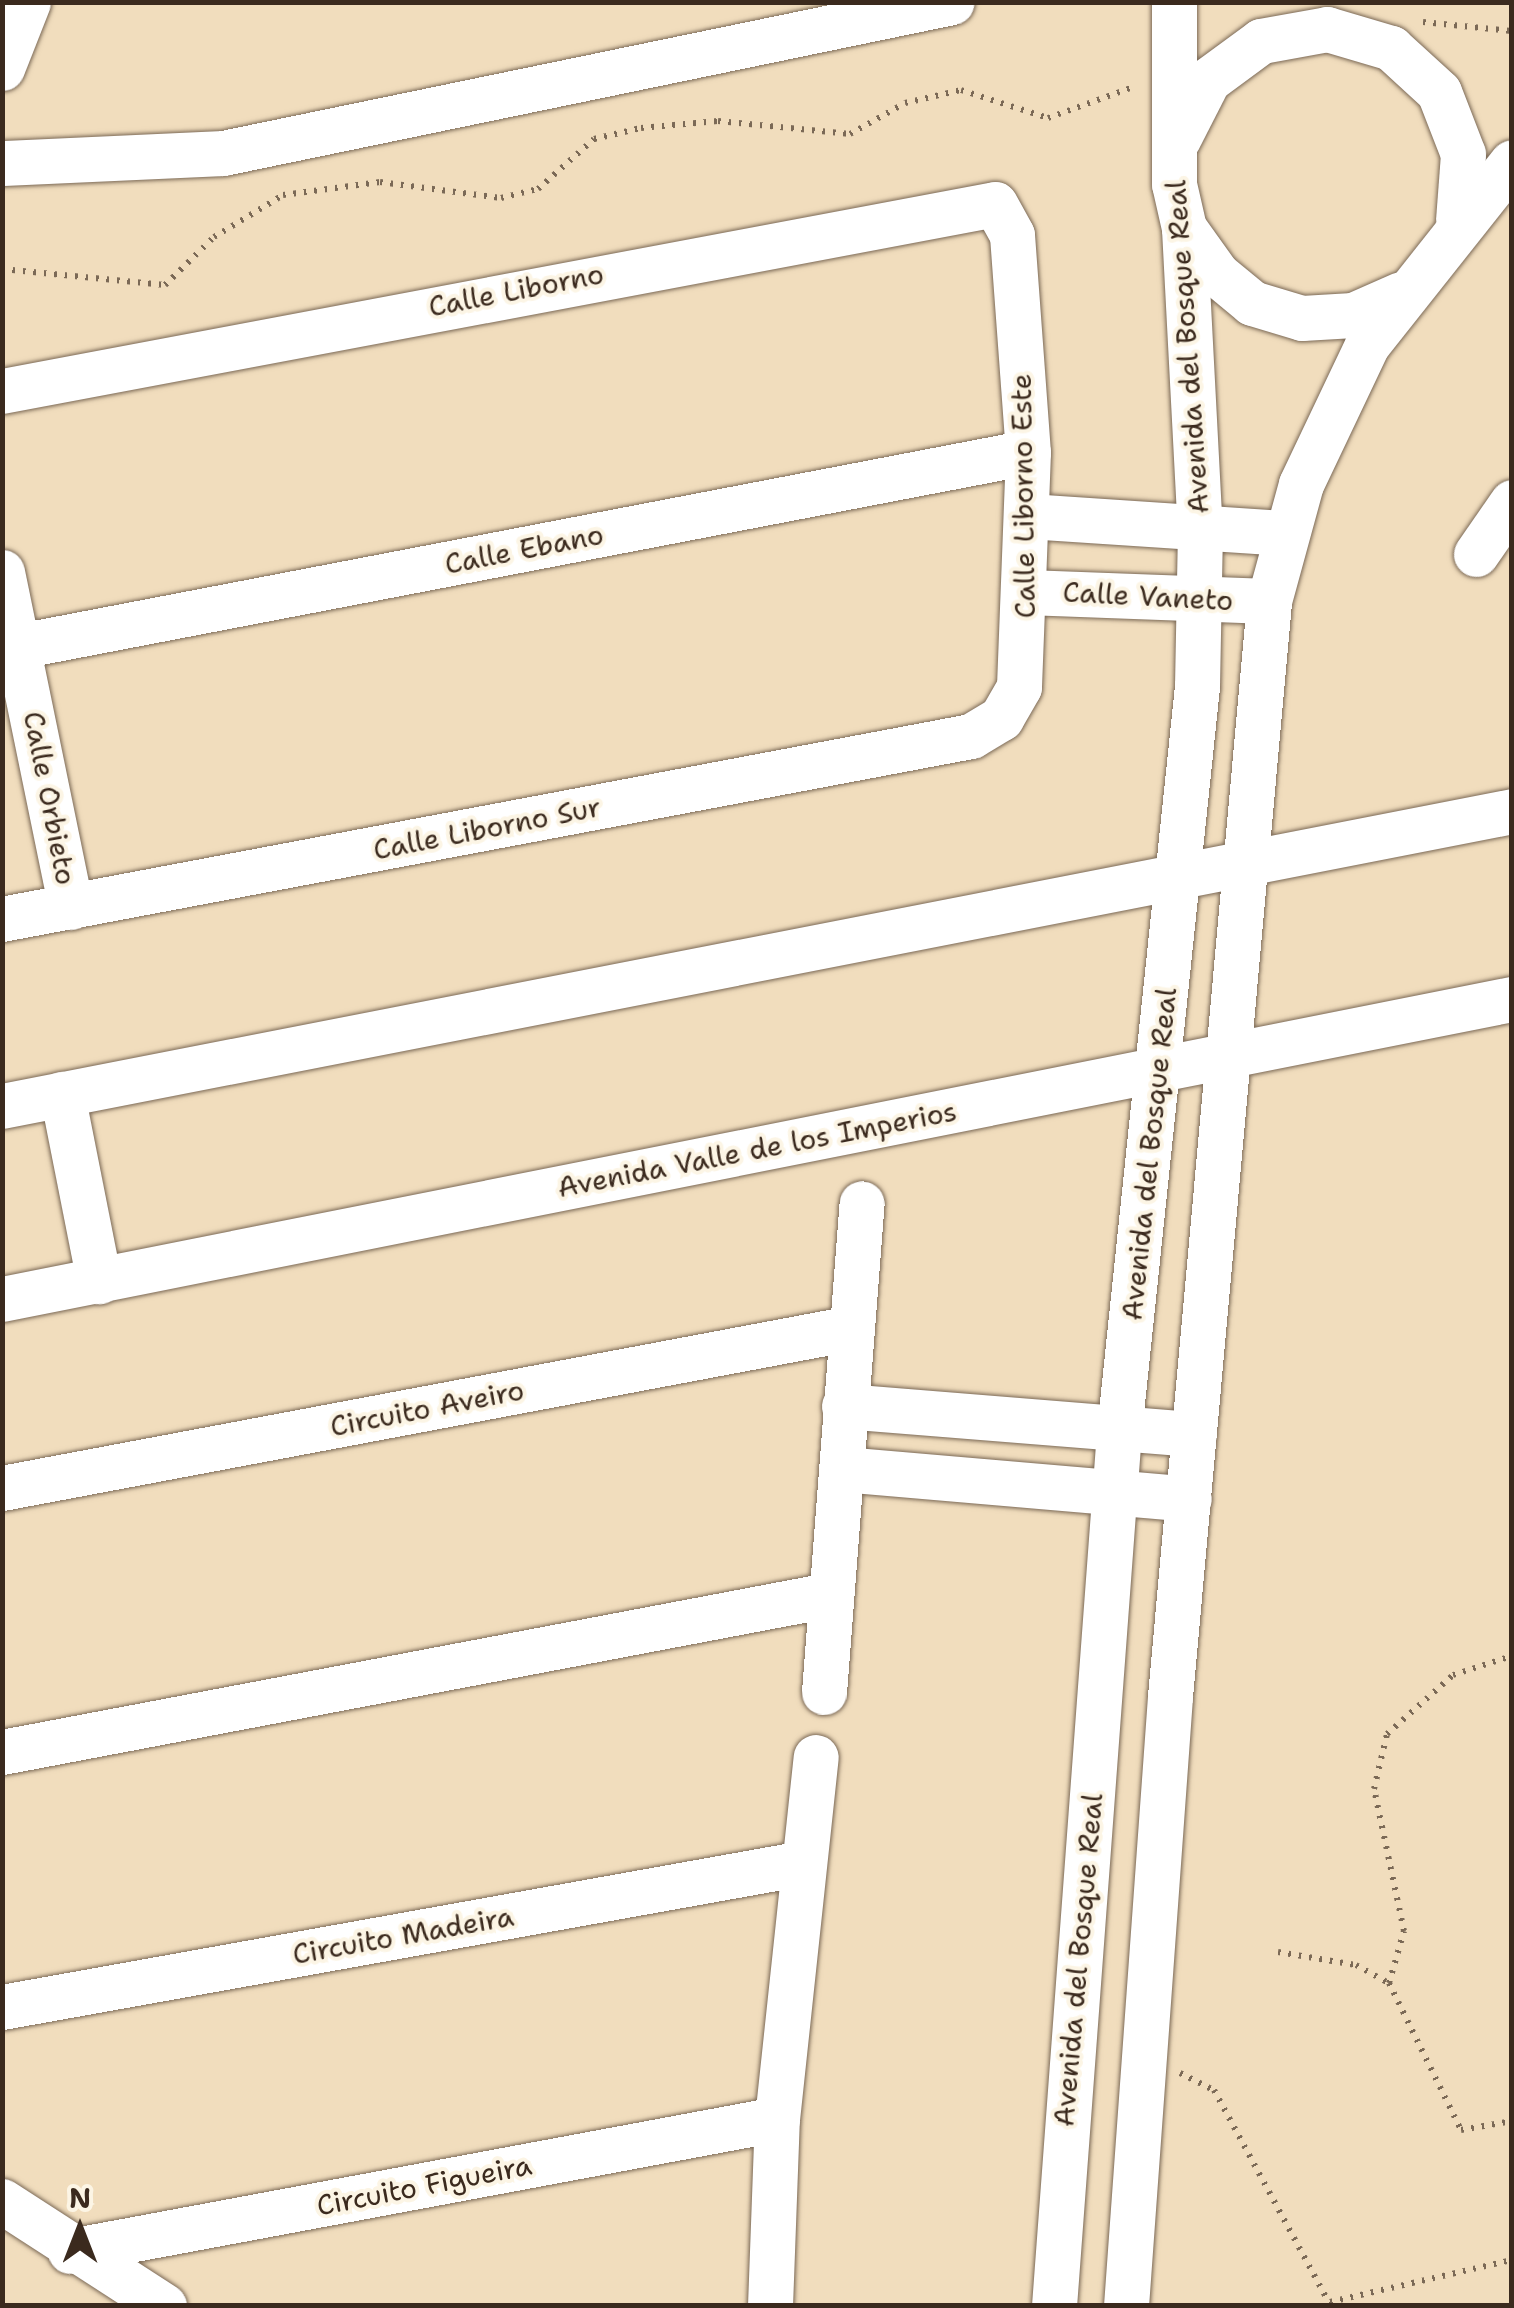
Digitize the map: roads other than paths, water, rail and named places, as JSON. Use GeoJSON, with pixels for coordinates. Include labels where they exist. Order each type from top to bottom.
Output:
{"type":"FeatureCollection","features":[{"type":"Feature","properties":{"kind":"street"},"geometry":{"type":"LineString","coordinates":[[2,68],[28,2]]}},
{"type":"Feature","properties":{"kind":"street"},"geometry":{"type":"LineString","coordinates":[[2,163],[223,152],[952,2]]}},
{"type":"Feature","properties":{"kind":"street","name":"Avenida del Bosque Real"},"geometry":{"type":"LineString","coordinates":[[1054,2306],[1119,1431],[1180,874],[1200,600],[1184,228],[1174,184],[1178,140],[1170,68],[1174,2]]}},
{"type":"Feature","properties":{"kind":"street"},"geometry":{"type":"LineString","coordinates":[[1178,140],[1221,70],[1261,41],[1327,29],[1391,48],[1440,92],[1464,154],[1458,220]]}},
{"type":"Feature","properties":{"kind":"street"},"geometry":{"type":"LineString","coordinates":[[1126,2306],[1170,1696],[1242,861],[1269,601],[1286,533],[1342,396],[1401,294],[1458,220],[1512,162]]}},
{"type":"Feature","properties":{"kind":"street","name":"Calle Liborno"},"geometry":{"type":"LineString","coordinates":[[2,391],[964,202],[995,204],[1012,235]]}},
{"type":"Feature","properties":{"kind":"street"},"geometry":{"type":"LineString","coordinates":[[1184,228],[1216,274],[1252,303],[1302,318],[1353,315],[1401,294]]}},
{"type":"Feature","properties":{"kind":"street","name":"Calle Liborno Este"},"geometry":{"type":"LineString","coordinates":[[971,736],[1001,718],[1019,687],[1026,592],[1028,452],[1012,235]]}},
{"type":"Feature","properties":{"kind":"street","name":"Calle Ebano"},"geometry":{"type":"LineString","coordinates":[[20,646],[1028,452]]}},
{"type":"Feature","properties":{"kind":"street"},"geometry":{"type":"LineString","coordinates":[[1476,554],[1512,502]]}},
{"type":"Feature","properties":{"kind":"street"},"geometry":{"type":"LineString","coordinates":[[1028,516],[1128,519],[1200,534],[1286,533]]}},
{"type":"Feature","properties":{"kind":"street","name":"Calle Orbieto"},"geometry":{"type":"LineString","coordinates":[[2,572],[71,907]]}},
{"type":"Feature","properties":{"kind":"street","name":"Calle Vaneto"},"geometry":{"type":"LineString","coordinates":[[1026,592],[1135,590],[1200,600],[1269,601]]}},
{"type":"Feature","properties":{"kind":"street","name":"Calle Liborno Sur"},"geometry":{"type":"LineString","coordinates":[[2,920],[971,736]]}},
{"type":"Feature","properties":{"kind":"street"},"geometry":{"type":"LineString","coordinates":[[2,1106],[1512,811]]}},
{"type":"Feature","properties":{"kind":"street","name":"Avenida Valle de los Imperios"},"geometry":{"type":"LineString","coordinates":[[2,1299],[1512,999]]}},
{"type":"Feature","properties":{"kind":"street"},"geometry":{"type":"LineString","coordinates":[[62,1094],[99,1281]]}},
{"type":"Feature","properties":{"kind":"street"},"geometry":{"type":"LineString","coordinates":[[824,1692],[828,1595],[842,1469],[862,1204]]}},
{"type":"Feature","properties":{"kind":"street","name":"Circuito Aveiro"},"geometry":{"type":"LineString","coordinates":[[2,1488],[850,1328]]}},
{"type":"Feature","properties":{"kind":"street"},"geometry":{"type":"LineString","coordinates":[[844,1406],[1194,1434]]}},
{"type":"Feature","properties":{"kind":"street"},"geometry":{"type":"LineString","coordinates":[[1031,1485],[1037,1424]]}},
{"type":"Feature","properties":{"kind":"street"},"geometry":{"type":"LineString","coordinates":[[842,1469],[1189,1499]]}},
{"type":"Feature","properties":{"kind":"street"},"geometry":{"type":"LineString","coordinates":[[2,1752],[828,1595]]}},
{"type":"Feature","properties":{"kind":"street"},"geometry":{"type":"LineString","coordinates":[[1099,1694],[1170,1696]]}},
{"type":"Feature","properties":{"kind":"street"},"geometry":{"type":"LineString","coordinates":[[770,2306],[777,2119],[816,1757]]}},
{"type":"Feature","properties":{"kind":"street","name":"Circuito Madeira"},"geometry":{"type":"LineString","coordinates":[[2,2006],[803,1863]]}},
{"type":"Feature","properties":{"kind":"street","name":"Circuito Figueira"},"geometry":{"type":"LineString","coordinates":[[70,2251],[777,2119]]}},
{"type":"Feature","properties":{"kind":"street"},"geometry":{"type":"LineString","coordinates":[[1064,2139],[1136,2142]]}},
{"type":"Feature","properties":{"kind":"street"},"geometry":{"type":"LineString","coordinates":[[2,2200],[70,2251],[164,2306]]}}]}
